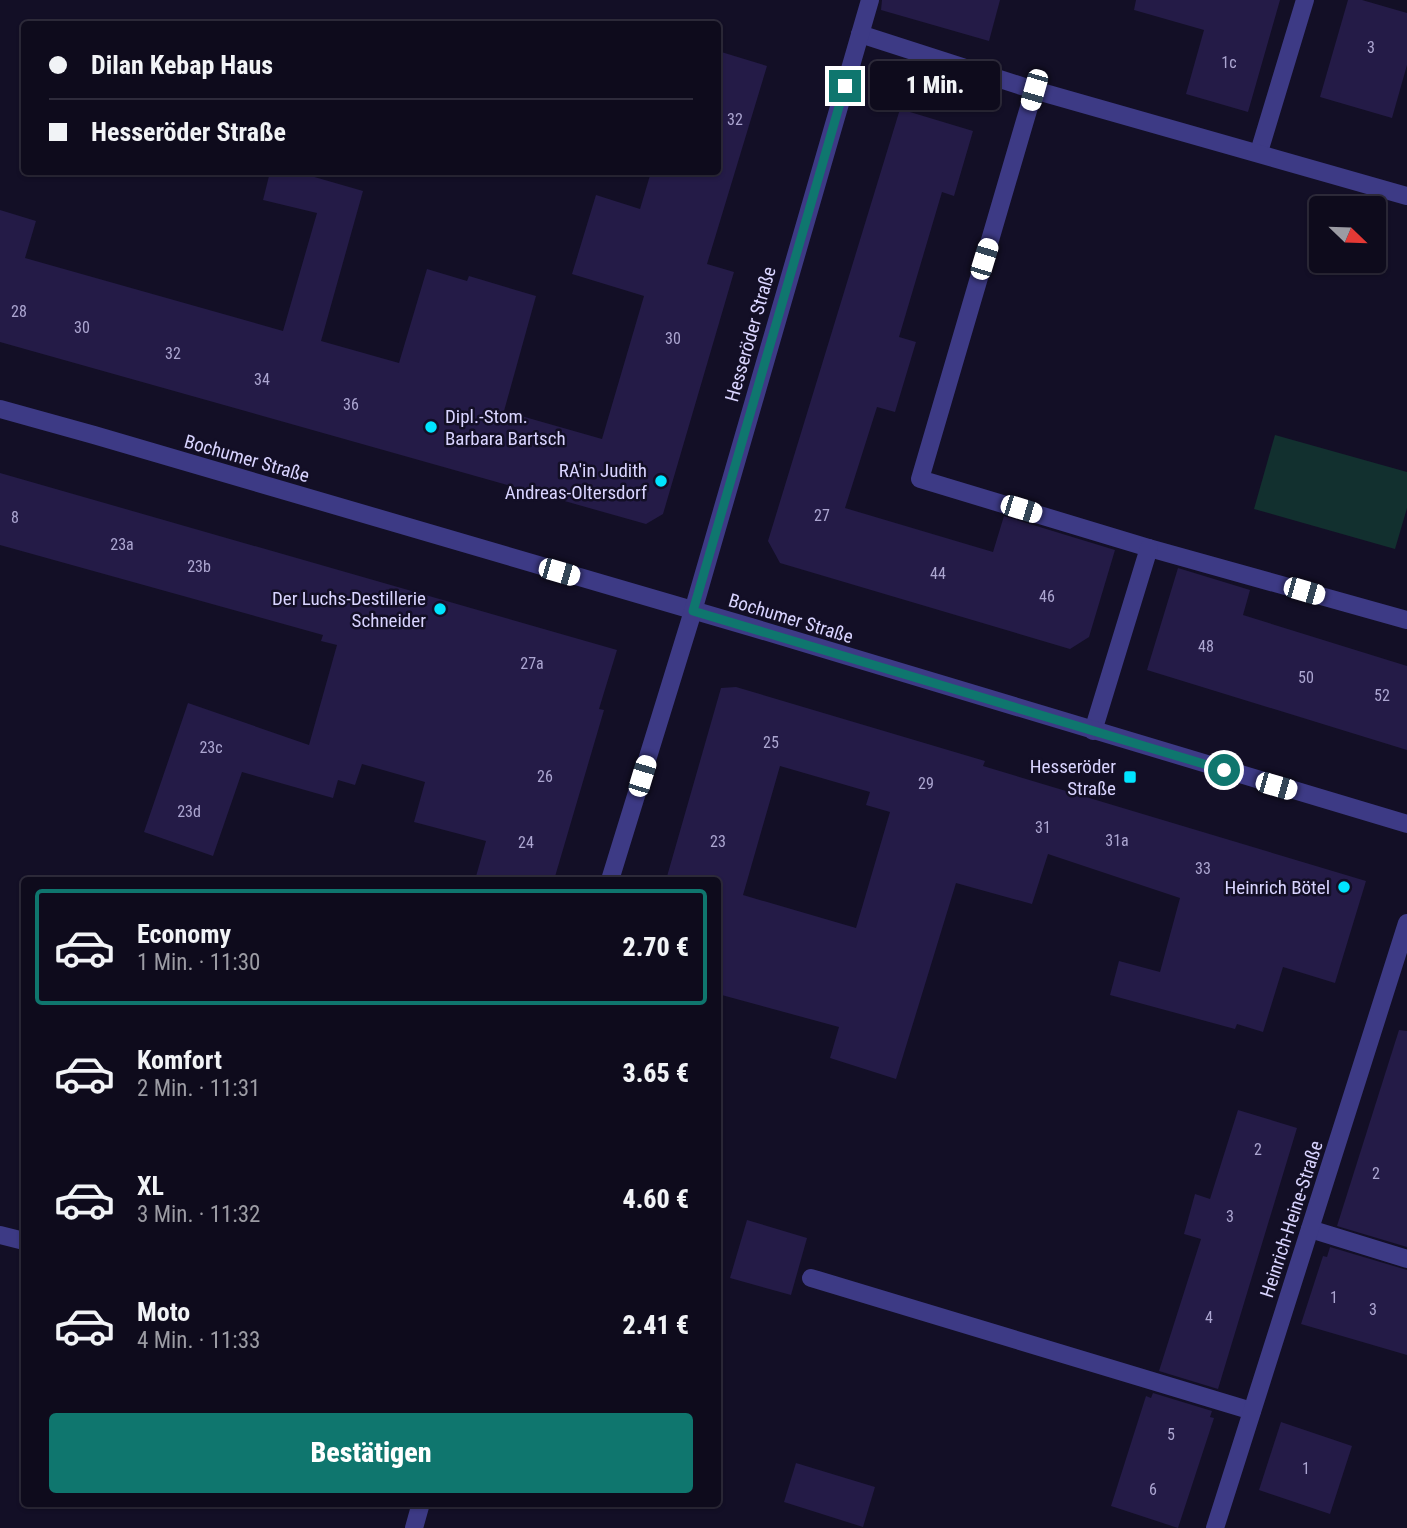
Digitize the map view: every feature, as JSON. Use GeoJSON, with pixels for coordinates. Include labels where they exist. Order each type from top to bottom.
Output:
{"type":"FeatureCollection","features":[{"type":"Feature","properties":{"kind":"street","name":"Hesseröder Straße"},"geometry":{"type":"LineString","coordinates":[[611,877],[693,611],[870,0]]}},
{"type":"Feature","properties":{"kind":"street"},"geometry":{"type":"LineString","coordinates":[[1259,152],[1305,0]]}},
{"type":"Feature","properties":{"kind":"street"},"geometry":{"type":"LineString","coordinates":[[860,34],[1034,90],[1407,196]]}},
{"type":"Feature","properties":{"kind":"street"},"geometry":{"type":"LineString","coordinates":[[1034,90],[920,479],[1149,548],[1407,620]]}},
{"type":"Feature","properties":{"kind":"street","name":"Bochumer Straße"},"geometry":{"type":"LineString","coordinates":[[0,409],[107,438],[1407,824]]}},
{"type":"Feature","properties":{"kind":"street"},"geometry":{"type":"LineString","coordinates":[[1093,731],[1149,548]]}},
{"type":"Feature","properties":{"kind":"street","name":"Heinrich-Heine-Straße"},"geometry":{"type":"LineString","coordinates":[[1215,1528],[1407,923]]}},
{"type":"Feature","properties":{"kind":"street"},"geometry":{"type":"LineString","coordinates":[[1310,1229],[1407,1259]]}},
{"type":"Feature","properties":{"kind":"street"},"geometry":{"type":"LineString","coordinates":[[0,1236],[21,1240]]}},
{"type":"Feature","properties":{"kind":"street"},"geometry":{"type":"LineString","coordinates":[[811,1278],[1252,1411]]}},
{"type":"Feature","properties":{"kind":"street"},"geometry":{"type":"LineString","coordinates":[[414,1528],[420,1507]]}},
{"type":"Feature","properties":{"kind":"green space"},"geometry":{"type":"Polygon","coordinates":[[[1275,435],[1407,472],[1407,508],[1395,549],[1254,509],[1275,435]]]}},
{"type":"Feature","properties":{"kind":"building"},"geometry":{"type":"Polygon","coordinates":[[[882,0],[1000,0],[989,41],[881,10],[882,0]]]}},
{"type":"Feature","properties":{"kind":"building"},"geometry":{"type":"Polygon","coordinates":[[[1136,0],[1280,0],[1248,112],[1186,94],[1204,30],[1134,10],[1136,0]]]}},
{"type":"Feature","properties":{"kind":"building"},"geometry":{"type":"Polygon","coordinates":[[[1348,0],[1362,0],[1407,13],[1407,65],[1392,118],[1320,97],[1348,0]]]}},
{"type":"Feature","properties":{"kind":"building"},"geometry":{"type":"Polygon","coordinates":[[[721,52],[767,66],[707,264],[734,272],[663,514],[646,524],[0,342],[0,210],[36,221],[25,258],[283,331],[317,213],[263,200],[269,175],[307,175],[363,191],[321,341],[399,363],[427,269],[467,281],[469,276],[536,296],[504,411],[602,439],[644,296],[572,274],[596,195],[640,209],[650,175],[721,175],[721,52]]]}},
{"type":"Feature","properties":{"kind":"building"},"geometry":{"type":"Polygon","coordinates":[[[900,109],[973,131],[954,196],[942,192],[899,337],[916,342],[895,412],[877,407],[845,508],[993,552],[1004,516],[1115,550],[1089,637],[1070,649],[780,563],[768,541],[900,109]]]}},
{"type":"Feature","properties":{"kind":"building"},"geometry":{"type":"Polygon","coordinates":[[[0,473],[617,650],[599,709],[604,710],[555,877],[476,877],[486,841],[414,822],[425,782],[362,764],[355,785],[338,780],[333,798],[242,772],[213,856],[144,832],[188,703],[309,745],[337,645],[321,641],[323,635],[0,545],[0,473]]]}},
{"type":"Feature","properties":{"kind":"building"},"geometry":{"type":"Polygon","coordinates":[[[1178,568],[1250,590],[1243,615],[1407,666],[1407,750],[1147,670],[1178,568]]]}},
{"type":"Feature","properties":{"kind":"building"},"geometry":{"type":"Polygon","coordinates":[[[736,687],[985,761],[983,766],[1366,881],[1335,983],[1283,967],[1263,1032],[1237,1024],[1235,1029],[1110,995],[1119,961],[1160,972],[1180,898],[1048,854],[1032,904],[956,883],[896,1079],[830,1058],[839,1027],[721,995],[721,877],[667,877],[721,688],[736,687]],[[780,766],[743,895],[856,928],[890,812],[866,805],[870,792],[780,766]]]}},
{"type":"Feature","properties":{"kind":"building"},"geometry":{"type":"Polygon","coordinates":[[[1399,1030],[1407,1031],[1407,1247],[1337,1226],[1399,1030]]]}},
{"type":"Feature","properties":{"kind":"building"},"geometry":{"type":"Polygon","coordinates":[[[1238,1110],[1297,1128],[1218,1389],[1159,1371],[1201,1239],[1184,1234],[1195,1194],[1210,1199],[1238,1110]]]}},
{"type":"Feature","properties":{"kind":"building"},"geometry":{"type":"Polygon","coordinates":[[[747,1220],[807,1238],[791,1295],[730,1278],[747,1220]]]}},
{"type":"Feature","properties":{"kind":"building"},"geometry":{"type":"Polygon","coordinates":[[[1330,1247],[1407,1270],[1407,1355],[1301,1324],[1323,1256],[1327,1257],[1330,1247]]]}},
{"type":"Feature","properties":{"kind":"building"},"geometry":{"type":"Polygon","coordinates":[[[1153,1393],[1212,1411],[1210,1417],[1214,1418],[1178,1528],[1111,1506],[1146,1396],[1151,1398],[1153,1393]]]}},
{"type":"Feature","properties":{"kind":"building"},"geometry":{"type":"Polygon","coordinates":[[[1281,1422],[1352,1446],[1330,1514],[1259,1490],[1281,1422]]]}},
{"type":"Feature","properties":{"kind":"building"},"geometry":{"type":"Polygon","coordinates":[[[796,1463],[875,1487],[863,1527],[784,1502],[796,1463]]]}},
{"type":"Feature","properties":{"kind":"place","name":"Dipl.-Stom. Barbara Bartsch"},"geometry":{"type":"Point","coordinates":[431,427]}},
{"type":"Feature","properties":{"kind":"place","name":"RA'in Judith Andreas-Oltersdorf"},"geometry":{"type":"Point","coordinates":[661,481]}},
{"type":"Feature","properties":{"kind":"place","name":"Der Luchs-Destillerie Schneider"},"geometry":{"type":"Point","coordinates":[440,609]}},
{"type":"Feature","properties":{"kind":"place","name":"Hesseröder Straße"},"geometry":{"type":"Point","coordinates":[1130,777]}},
{"type":"Feature","properties":{"kind":"place","name":"Heinrich Bötel"},"geometry":{"type":"Point","coordinates":[1344,887]}},
{"type":"Feature","properties":{"kind":"route"},"geometry":{"type":"LineString","coordinates":[[845,86],[693,611],[1224,770]]}}]}
